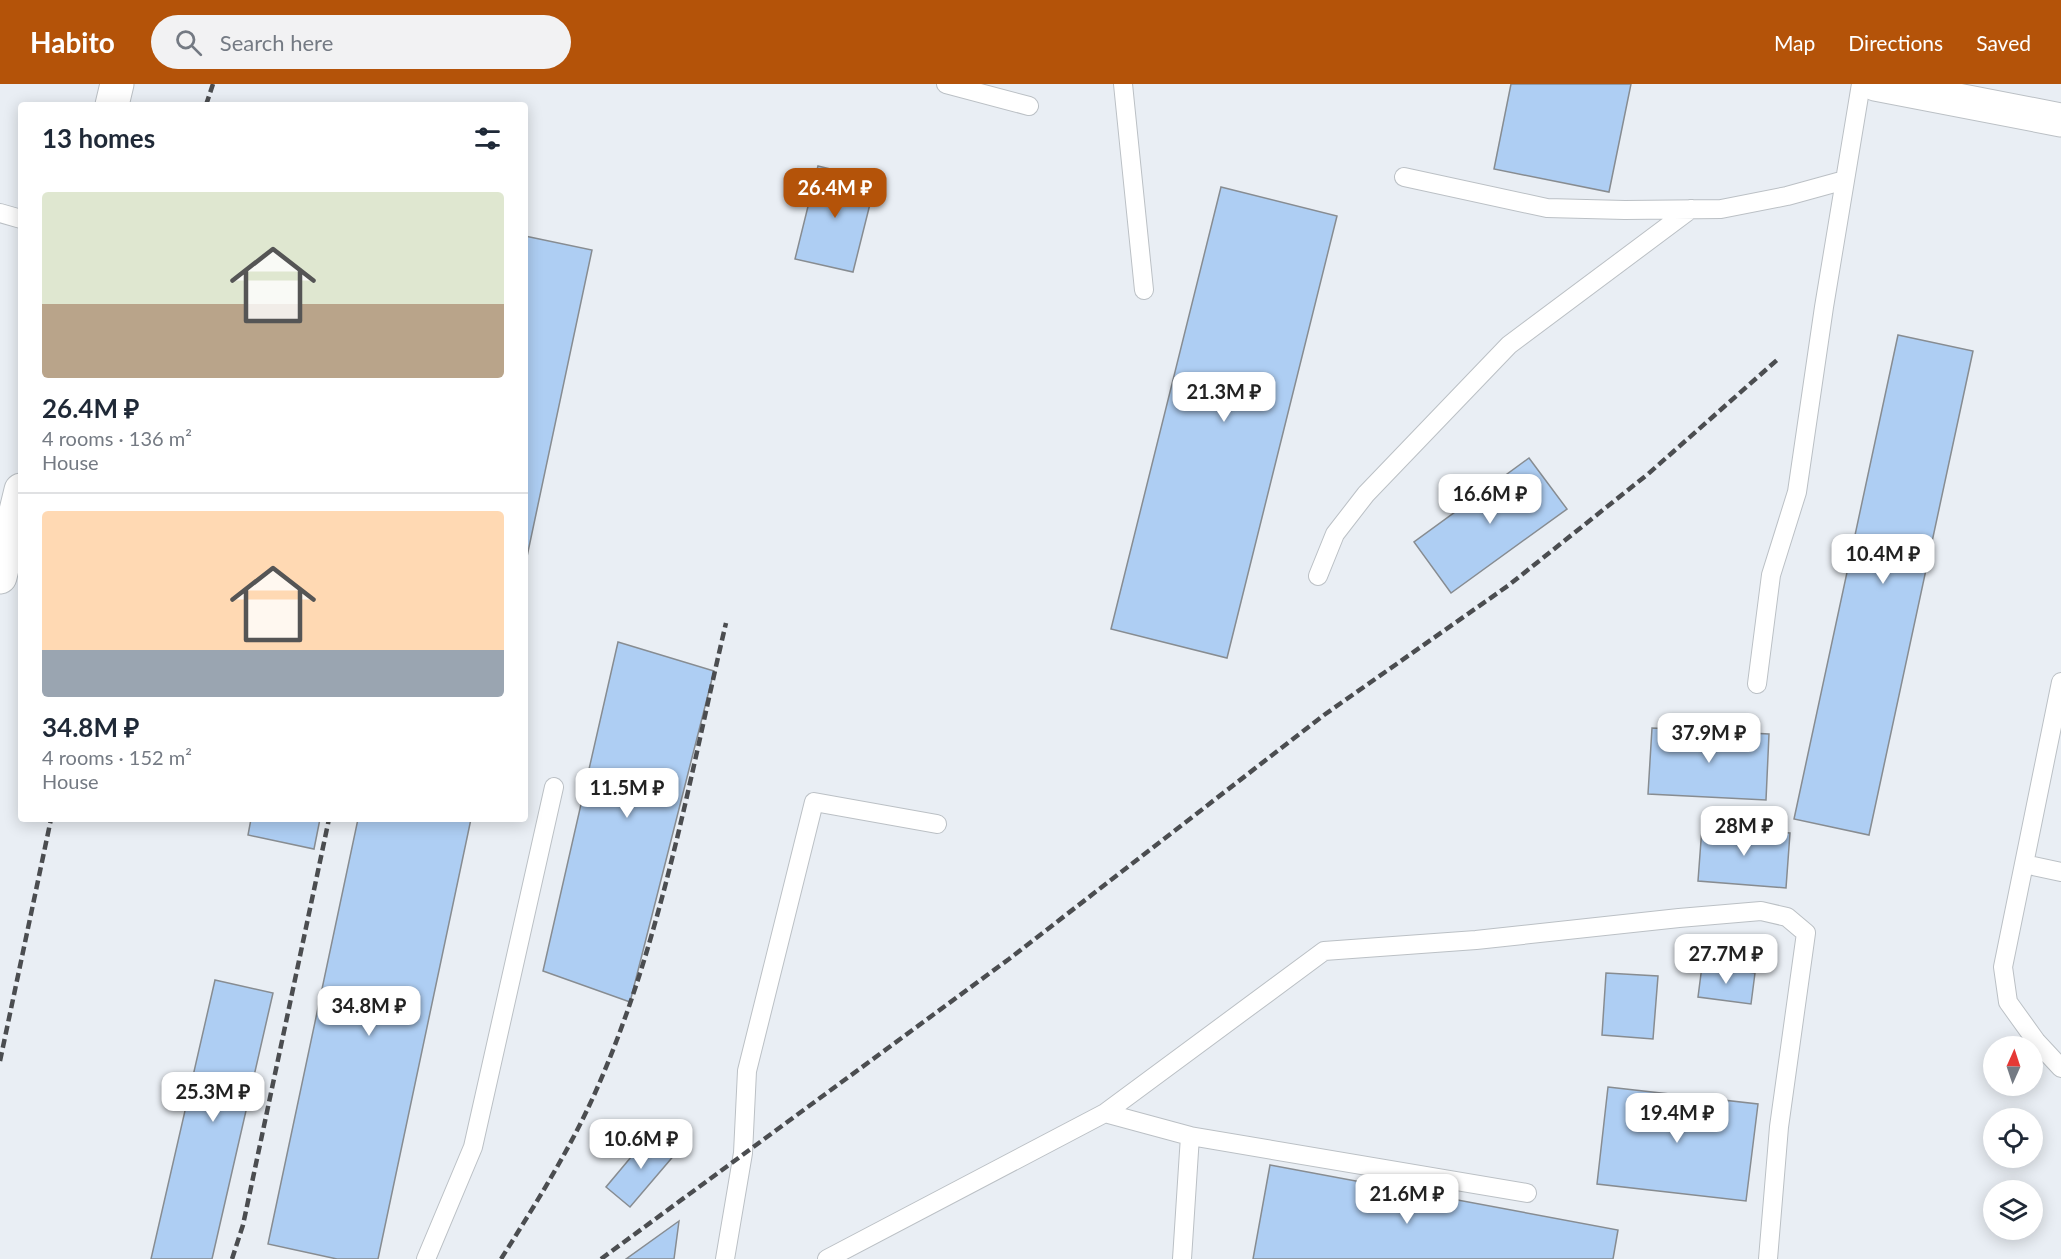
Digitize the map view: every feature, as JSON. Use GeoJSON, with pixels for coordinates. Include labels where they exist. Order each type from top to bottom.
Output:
{"type":"FeatureCollection","features":[{"type":"Feature","properties":{"kind":"main road"},"geometry":{"type":"LineString","coordinates":[[113,102],[117,84]]}},
{"type":"Feature","properties":{"kind":"main road"},"geometry":{"type":"LineString","coordinates":[[1875,84],[2061,120]]}},
{"type":"Feature","properties":{"kind":"main road"},"geometry":{"type":"LineString","coordinates":[[0,577],[18,502]]}},
{"type":"Feature","properties":{"kind":"lane"},"geometry":{"type":"LineString","coordinates":[[946,84],[1029,106]]}},
{"type":"Feature","properties":{"kind":"lane"},"geometry":{"type":"LineString","coordinates":[[1123,84],[1144,290]]}},
{"type":"Feature","properties":{"kind":"lane"},"geometry":{"type":"LineString","coordinates":[[1757,684],[1771,575],[1797,492],[1861,84]]}},
{"type":"Feature","properties":{"kind":"lane"},"geometry":{"type":"LineString","coordinates":[[1404,177],[1547,208],[1691,209],[1721,209],[1787,196],[1845,180]]}},
{"type":"Feature","properties":{"kind":"lane"},"geometry":{"type":"LineString","coordinates":[[1318,576],[1335,534],[1366,494],[1509,345],[1691,209]]}},
{"type":"Feature","properties":{"kind":"lane"},"geometry":{"type":"LineString","coordinates":[[0,213],[18,218]]}},
{"type":"Feature","properties":{"kind":"lane"},"geometry":{"type":"LineString","coordinates":[[2061,682],[2003,967],[2008,1002],[2036,1041],[2061,1068]]}},
{"type":"Feature","properties":{"kind":"lane"},"geometry":{"type":"LineString","coordinates":[[426,1259],[473,1147],[554,788]]}},
{"type":"Feature","properties":{"kind":"lane"},"geometry":{"type":"LineString","coordinates":[[726,1259],[743,1153],[747,1071],[814,802],[937,824]]}},
{"type":"Feature","properties":{"kind":"lane"},"geometry":{"type":"LineString","coordinates":[[2024,864],[2061,872]]}},
{"type":"Feature","properties":{"kind":"lane"},"geometry":{"type":"LineString","coordinates":[[827,1259],[1105,1113],[1324,951],[1476,940],[1761,911],[1787,917],[1806,933],[1779,1127],[1768,1259]]}},
{"type":"Feature","properties":{"kind":"lane"},"geometry":{"type":"LineString","coordinates":[[1105,1113],[1190,1136],[1527,1193]]}},
{"type":"Feature","properties":{"kind":"lane"},"geometry":{"type":"LineString","coordinates":[[1182,1259],[1190,1136]]}},
{"type":"Feature","properties":{"kind":"building"},"geometry":{"type":"Polygon","coordinates":[[[1511,84],[1631,84],[1609,192],[1494,169],[1511,84]]]}},
{"type":"Feature","properties":{"kind":"building"},"geometry":{"type":"Polygon","coordinates":[[[818,166],[876,180],[853,272],[795,259],[818,166]]]}},
{"type":"Feature","properties":{"kind":"building"},"geometry":{"type":"Polygon","coordinates":[[[1221,187],[1337,216],[1227,658],[1111,629],[1221,187]]]}},
{"type":"Feature","properties":{"kind":"building"},"geometry":{"type":"Polygon","coordinates":[[[528,237],[592,250],[528,552],[528,237]]]}},
{"type":"Feature","properties":{"kind":"building"},"geometry":{"type":"Polygon","coordinates":[[[1898,335],[1973,351],[1869,835],[1794,819],[1898,335]]]}},
{"type":"Feature","properties":{"kind":"building"},"geometry":{"type":"Polygon","coordinates":[[[1529,458],[1567,509],[1451,593],[1414,542],[1529,458]]]}},
{"type":"Feature","properties":{"kind":"building"},"geometry":{"type":"Polygon","coordinates":[[[618,642],[714,671],[630,1002],[543,971],[618,642]]]}},
{"type":"Feature","properties":{"kind":"building"},"geometry":{"type":"Polygon","coordinates":[[[1652,728],[1769,734],[1766,800],[1648,794],[1652,728]]]}},
{"type":"Feature","properties":{"kind":"building"},"geometry":{"type":"Polygon","coordinates":[[[250,822],[319,822],[314,849],[248,835],[250,822]]]}},
{"type":"Feature","properties":{"kind":"building"},"geometry":{"type":"Polygon","coordinates":[[[357,822],[470,822],[378,1259],[337,1259],[268,1244],[357,822]]]}},
{"type":"Feature","properties":{"kind":"building"},"geometry":{"type":"Polygon","coordinates":[[[1702,827],[1790,833],[1786,888],[1698,881],[1702,827]]]}},
{"type":"Feature","properties":{"kind":"building"},"geometry":{"type":"Polygon","coordinates":[[[1702,966],[1755,973],[1751,1004],[1698,997],[1702,966]]]}},
{"type":"Feature","properties":{"kind":"building"},"geometry":{"type":"Polygon","coordinates":[[[1606,973],[1658,976],[1653,1039],[1602,1035],[1606,973]]]}},
{"type":"Feature","properties":{"kind":"building"},"geometry":{"type":"Polygon","coordinates":[[[215,980],[273,993],[212,1259],[151,1259],[215,980]]]}},
{"type":"Feature","properties":{"kind":"building"},"geometry":{"type":"Polygon","coordinates":[[[1608,1087],[1758,1104],[1746,1201],[1597,1184],[1608,1087]]]}},
{"type":"Feature","properties":{"kind":"building"},"geometry":{"type":"Polygon","coordinates":[[[652,1132],[676,1153],[630,1207],[606,1187],[652,1132]]]}},
{"type":"Feature","properties":{"kind":"building"},"geometry":{"type":"Polygon","coordinates":[[[1270,1165],[1618,1230],[1613,1259],[1253,1259],[1270,1165]]]}},
{"type":"Feature","properties":{"kind":"building"},"geometry":{"type":"Polygon","coordinates":[[[679,1221],[674,1259],[626,1259],[679,1221]]]}},
{"type":"Feature","properties":{"kind":"railway"},"geometry":{"type":"LineString","coordinates":[[207,102],[213,84]]}},
{"type":"Feature","properties":{"kind":"railway"},"geometry":{"type":"LineString","coordinates":[[601,1259],[1009,959],[1324,715],[1509,585],[1648,474],[1777,360]]}},
{"type":"Feature","properties":{"kind":"railway"},"geometry":{"type":"LineString","coordinates":[[501,1259],[563,1157],[595,1093],[618,1037],[656,921],[686,802],[726,623]]}},
{"type":"Feature","properties":{"kind":"railway"},"geometry":{"type":"LineString","coordinates":[[0,1061],[50,822]]}},
{"type":"Feature","properties":{"kind":"railway"},"geometry":{"type":"LineString","coordinates":[[232,1259],[243,1225],[328,822]]}}]}
